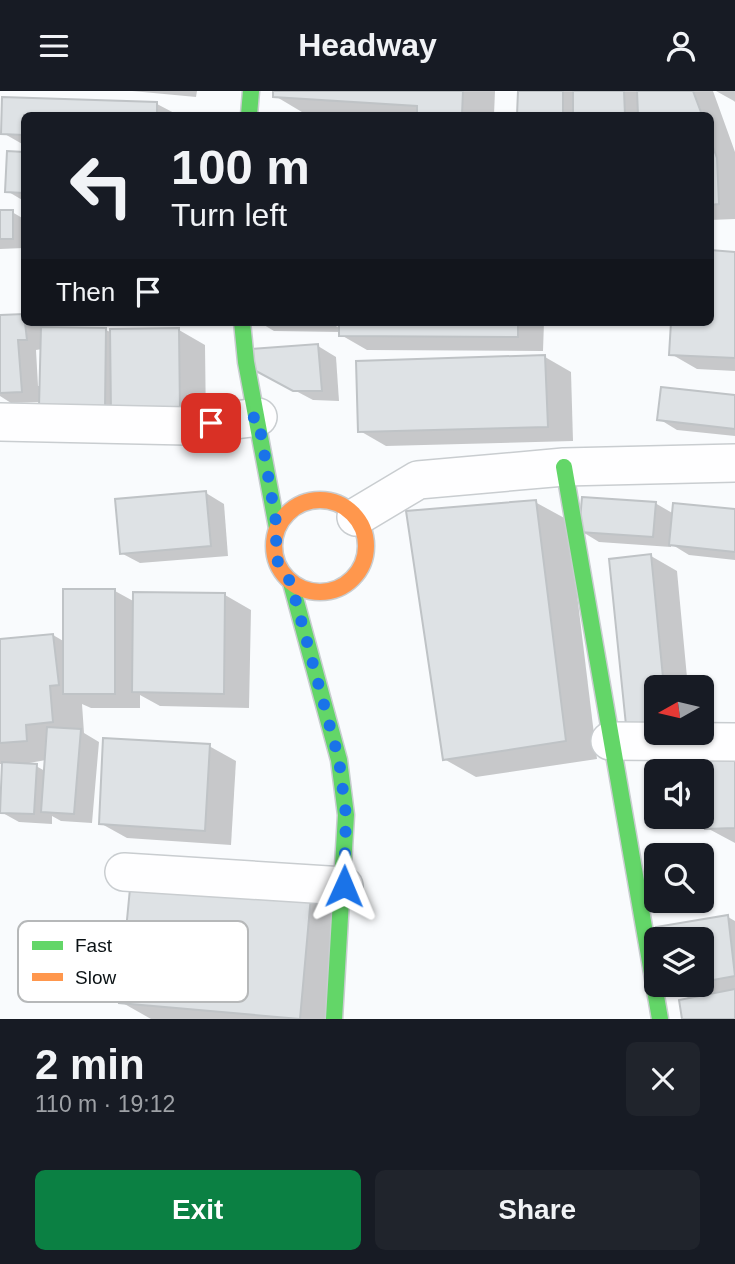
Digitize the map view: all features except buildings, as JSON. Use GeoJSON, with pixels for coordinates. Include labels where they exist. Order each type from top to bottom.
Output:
{"type":"FeatureCollection","features":[{"type":"Feature","properties":{"kind":"street"},"geometry":{"type":"LineString","coordinates":[[249,112],[251,91]]}},
{"type":"Feature","properties":{"kind":"street"},"geometry":{"type":"LineString","coordinates":[[242,326],[246,362],[277,528],[275,557],[291,583],[339,760],[346,815],[344,886],[334,1019]]}},
{"type":"Feature","properties":{"kind":"street"},"geometry":{"type":"LineString","coordinates":[[0,422],[187,426],[258,417]]}},
{"type":"Feature","properties":{"kind":"street"},"geometry":{"type":"LineString","coordinates":[[356,517],[418,480],[564,467],[735,463]]}},
{"type":"Feature","properties":{"kind":"street"},"geometry":{"type":"LineString","coordinates":[[564,467],[660,1019]]}},
{"type":"Feature","properties":{"kind":"street"},"geometry":{"type":"LineString","coordinates":[[277,528],[286,515],[298,505],[313,500],[344,506],[356,517],[363,529],[366,555],[353,579],[342,588],[316,593],[291,583]]}},
{"type":"Feature","properties":{"kind":"street"},"geometry":{"type":"LineString","coordinates":[[610,741],[735,743]]}},
{"type":"Feature","properties":{"kind":"street"},"geometry":{"type":"LineString","coordinates":[[124,872],[344,886]]}},
{"type":"Feature","properties":{"kind":"traffic: fast"},"geometry":{"type":"LineString","coordinates":[[249,112],[251,91]]}},
{"type":"Feature","properties":{"kind":"traffic: fast"},"geometry":{"type":"LineString","coordinates":[[242,326],[246,362],[277,528]]}},
{"type":"Feature","properties":{"kind":"traffic: fast"},"geometry":{"type":"LineString","coordinates":[[564,467],[660,1019]]}},
{"type":"Feature","properties":{"kind":"traffic: fast"},"geometry":{"type":"LineString","coordinates":[[291,583],[339,760],[346,815],[334,1019]]}},
{"type":"Feature","properties":{"kind":"traffic: slow"},"geometry":{"type":"LineString","coordinates":[[320,500],[338,503],[353,513],[363,528],[366,546],[363,564],[353,579],[338,589],[320,592],[302,589],[287,579],[277,564],[274,546],[277,528],[287,513],[302,503],[320,500]]}},
{"type":"Feature","properties":{"kind":"route"},"geometry":{"type":"LineString","coordinates":[[211,423],[258,417],[277,528],[275,557],[281,572],[291,583],[339,760],[346,815],[344,886]]}}]}
